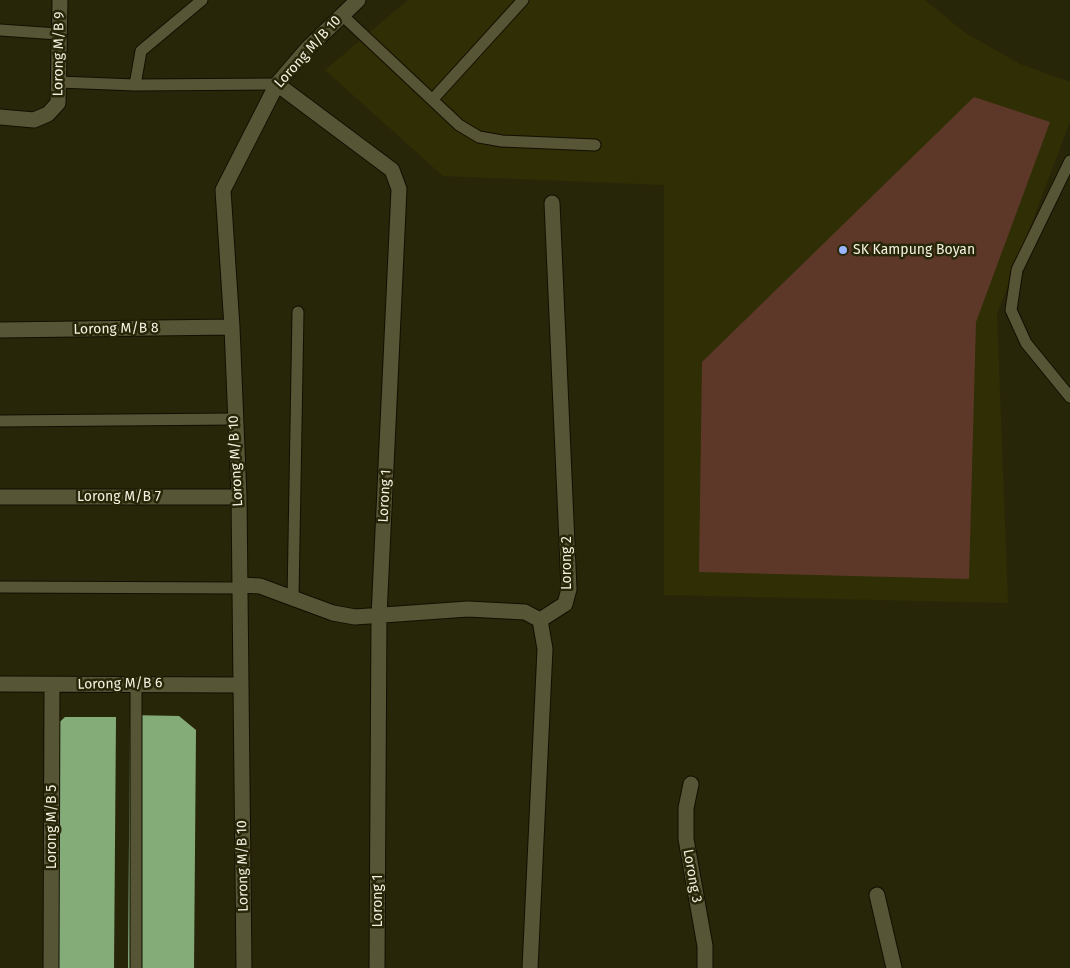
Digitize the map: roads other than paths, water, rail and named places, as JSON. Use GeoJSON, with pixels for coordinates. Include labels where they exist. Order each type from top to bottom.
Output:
{"type":"FeatureCollection","features":[{"type":"Feature","properties":{"kind":"street","name":"Lorong M/B 9"},"geometry":{"type":"LineString","coordinates":[[0,118],[34,120],[48,114],[58,103],[60,0]]}},
{"type":"Feature","properties":{"kind":"street","name":"Lorong M/B 10"},"geometry":{"type":"LineString","coordinates":[[244,968],[238,497],[232,327],[223,190],[276,84],[358,0]]}},
{"type":"Feature","properties":{"kind":"street","name":"Lorong 1"},"geometry":{"type":"LineString","coordinates":[[276,84],[392,170],[399,189],[380,616],[377,968]]}},
{"type":"Feature","properties":{"kind":"street","name":"Lorong 2"},"geometry":{"type":"LineString","coordinates":[[540,620],[565,604],[569,588],[552,203]]}},
{"type":"Feature","properties":{"kind":"street","name":"Lorong M/B 8"},"geometry":{"type":"LineString","coordinates":[[0,330],[232,327]]}},
{"type":"Feature","properties":{"kind":"street","name":"Lorong M/B 7"},"geometry":{"type":"LineString","coordinates":[[0,497],[238,497]]}},
{"type":"Feature","properties":{"kind":"street"},"geometry":{"type":"LineString","coordinates":[[239,588],[242,585],[260,586],[333,613],[356,617],[468,608],[525,612],[540,620],[545,649],[530,968]]}},
{"type":"Feature","properties":{"kind":"street","name":"Lorong M/B 6"},"geometry":{"type":"LineString","coordinates":[[0,684],[240,685]]}},
{"type":"Feature","properties":{"kind":"street","name":"Lorong M/B 5"},"geometry":{"type":"LineString","coordinates":[[51,968],[52,685]]}},
{"type":"Feature","properties":{"kind":"street","name":"Lorong 3"},"geometry":{"type":"LineString","coordinates":[[691,784],[686,808],[686,839],[705,946],[705,968]]}},
{"type":"Feature","properties":{"kind":"street"},"geometry":{"type":"LineString","coordinates":[[877,895],[894,968]]}},
{"type":"Feature","properties":{"kind":"lane"},"geometry":{"type":"LineString","coordinates":[[135,85],[142,51],[202,0]]}},
{"type":"Feature","properties":{"kind":"lane"},"geometry":{"type":"LineString","coordinates":[[433,99],[522,0]]}},
{"type":"Feature","properties":{"kind":"lane"},"geometry":{"type":"LineString","coordinates":[[342,15],[459,125],[478,136],[502,141],[595,145]]}},
{"type":"Feature","properties":{"kind":"lane"},"geometry":{"type":"LineString","coordinates":[[0,30],[58,34]]}},
{"type":"Feature","properties":{"kind":"lane"},"geometry":{"type":"LineString","coordinates":[[59,82],[135,85],[276,84]]}},
{"type":"Feature","properties":{"kind":"lane"},"geometry":{"type":"LineString","coordinates":[[1070,161],[1066,182],[1017,270],[1011,310],[1026,343],[1070,397]]}},
{"type":"Feature","properties":{"kind":"lane"},"geometry":{"type":"LineString","coordinates":[[293,598],[298,312]]}},
{"type":"Feature","properties":{"kind":"lane"},"geometry":{"type":"LineString","coordinates":[[0,421],[234,419]]}},
{"type":"Feature","properties":{"kind":"lane"},"geometry":{"type":"LineString","coordinates":[[0,587],[239,588]]}},
{"type":"Feature","properties":{"kind":"lane"},"geometry":{"type":"LineString","coordinates":[[136,684],[136,968]]}},
{"type":"Feature","properties":{"kind":"place","name":"SK Kampung Boyan"},"geometry":{"type":"Point","coordinates":[843,250]}}]}
